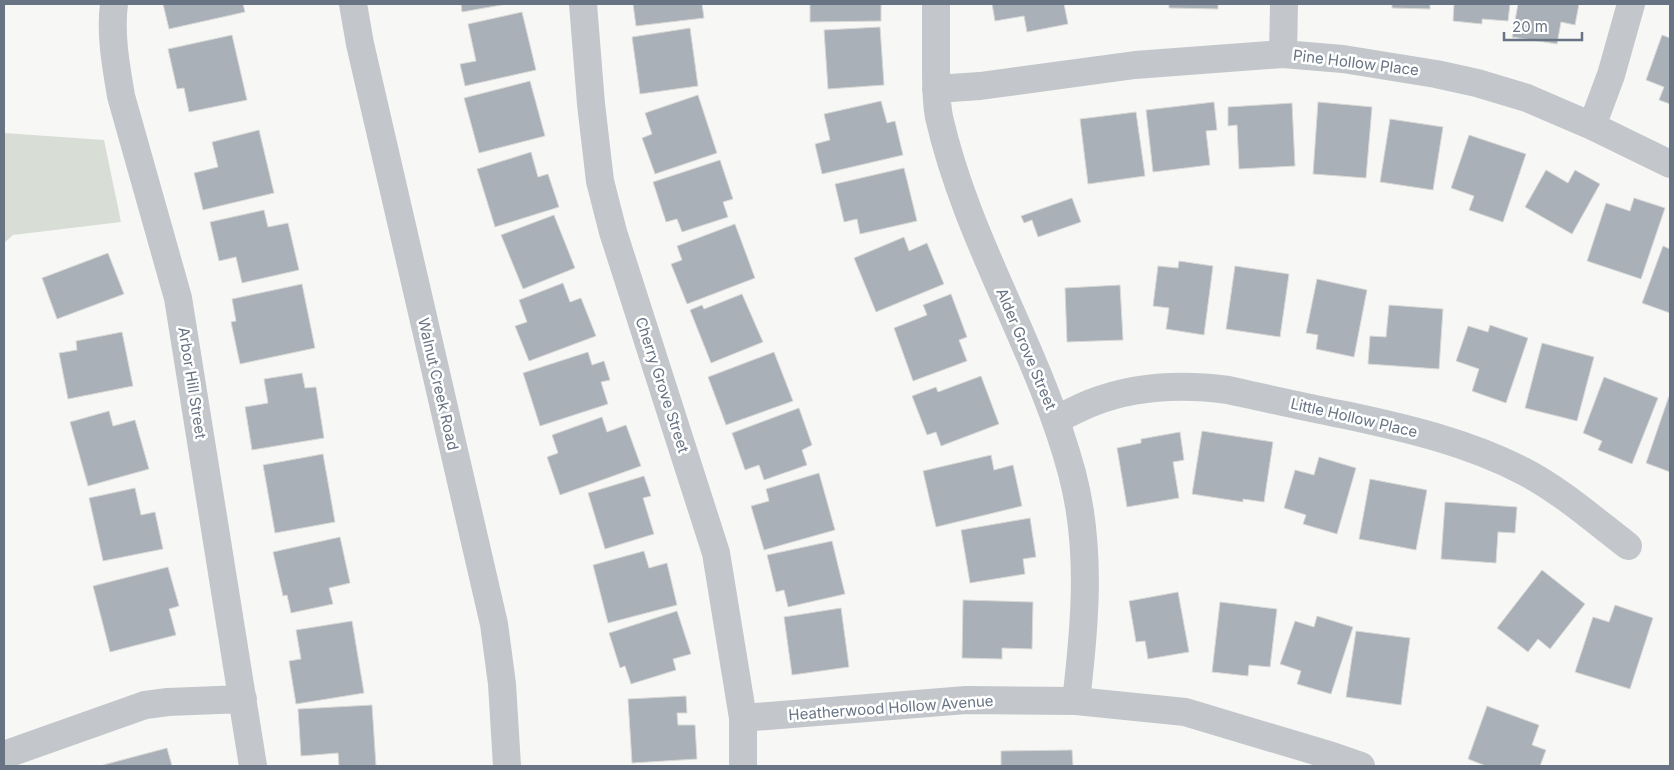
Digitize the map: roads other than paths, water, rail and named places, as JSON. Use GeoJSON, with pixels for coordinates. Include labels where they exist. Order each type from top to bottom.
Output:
{"type":"FeatureCollection","features":[{"type":"Feature","properties":{"kind":"street","name":"Arbor Hill Street"},"geometry":{"type":"LineString","coordinates":[[114,4],[115,63],[121,96],[178,298],[253,766]]}},
{"type":"Feature","properties":{"kind":"street","name":"Walnut Creek Road"},"geometry":{"type":"LineString","coordinates":[[353,4],[360,44],[494,624],[502,684],[508,766]]}},
{"type":"Feature","properties":{"kind":"street","name":"Cherry Grove Street"},"geometry":{"type":"LineString","coordinates":[[583,4],[591,104],[600,181],[613,232],[716,553],[743,718],[743,766]]}},
{"type":"Feature","properties":{"kind":"street","name":"Alder Grove Street"},"geometry":{"type":"LineString","coordinates":[[936,4],[936,88],[938,115],[964,201],[1056,420],[1079,505],[1085,554],[1086,612],[1076,701]]}},
{"type":"Feature","properties":{"kind":"street"},"geometry":{"type":"LineString","coordinates":[[1283,54],[1284,4]]}},
{"type":"Feature","properties":{"kind":"street"},"geometry":{"type":"LineString","coordinates":[[1592,126],[1611,75],[1631,4]]}},
{"type":"Feature","properties":{"kind":"street","name":"Pine Hollow Place"},"geometry":{"type":"LineString","coordinates":[[936,88],[980,86],[1135,65],[1283,54],[1343,59],[1436,74],[1477,83],[1527,98],[1592,126],[1670,164]]}},
{"type":"Feature","properties":{"kind":"street","name":"Little Hollow Place"},"geometry":{"type":"LineString","coordinates":[[1056,420],[1091,403],[1116,395],[1157,388],[1207,387],[1390,425],[1476,449],[1525,472],[1559,494],[1628,546]]}},
{"type":"Feature","properties":{"kind":"street"},"geometry":{"type":"LineString","coordinates":[[4,755],[145,705],[168,702],[243,699]]}},
{"type":"Feature","properties":{"kind":"street","name":"Heatherwood Hollow Avenue"},"geometry":{"type":"LineString","coordinates":[[743,718],[966,700],[1076,701],[1185,712],[1361,766]]}}]}
